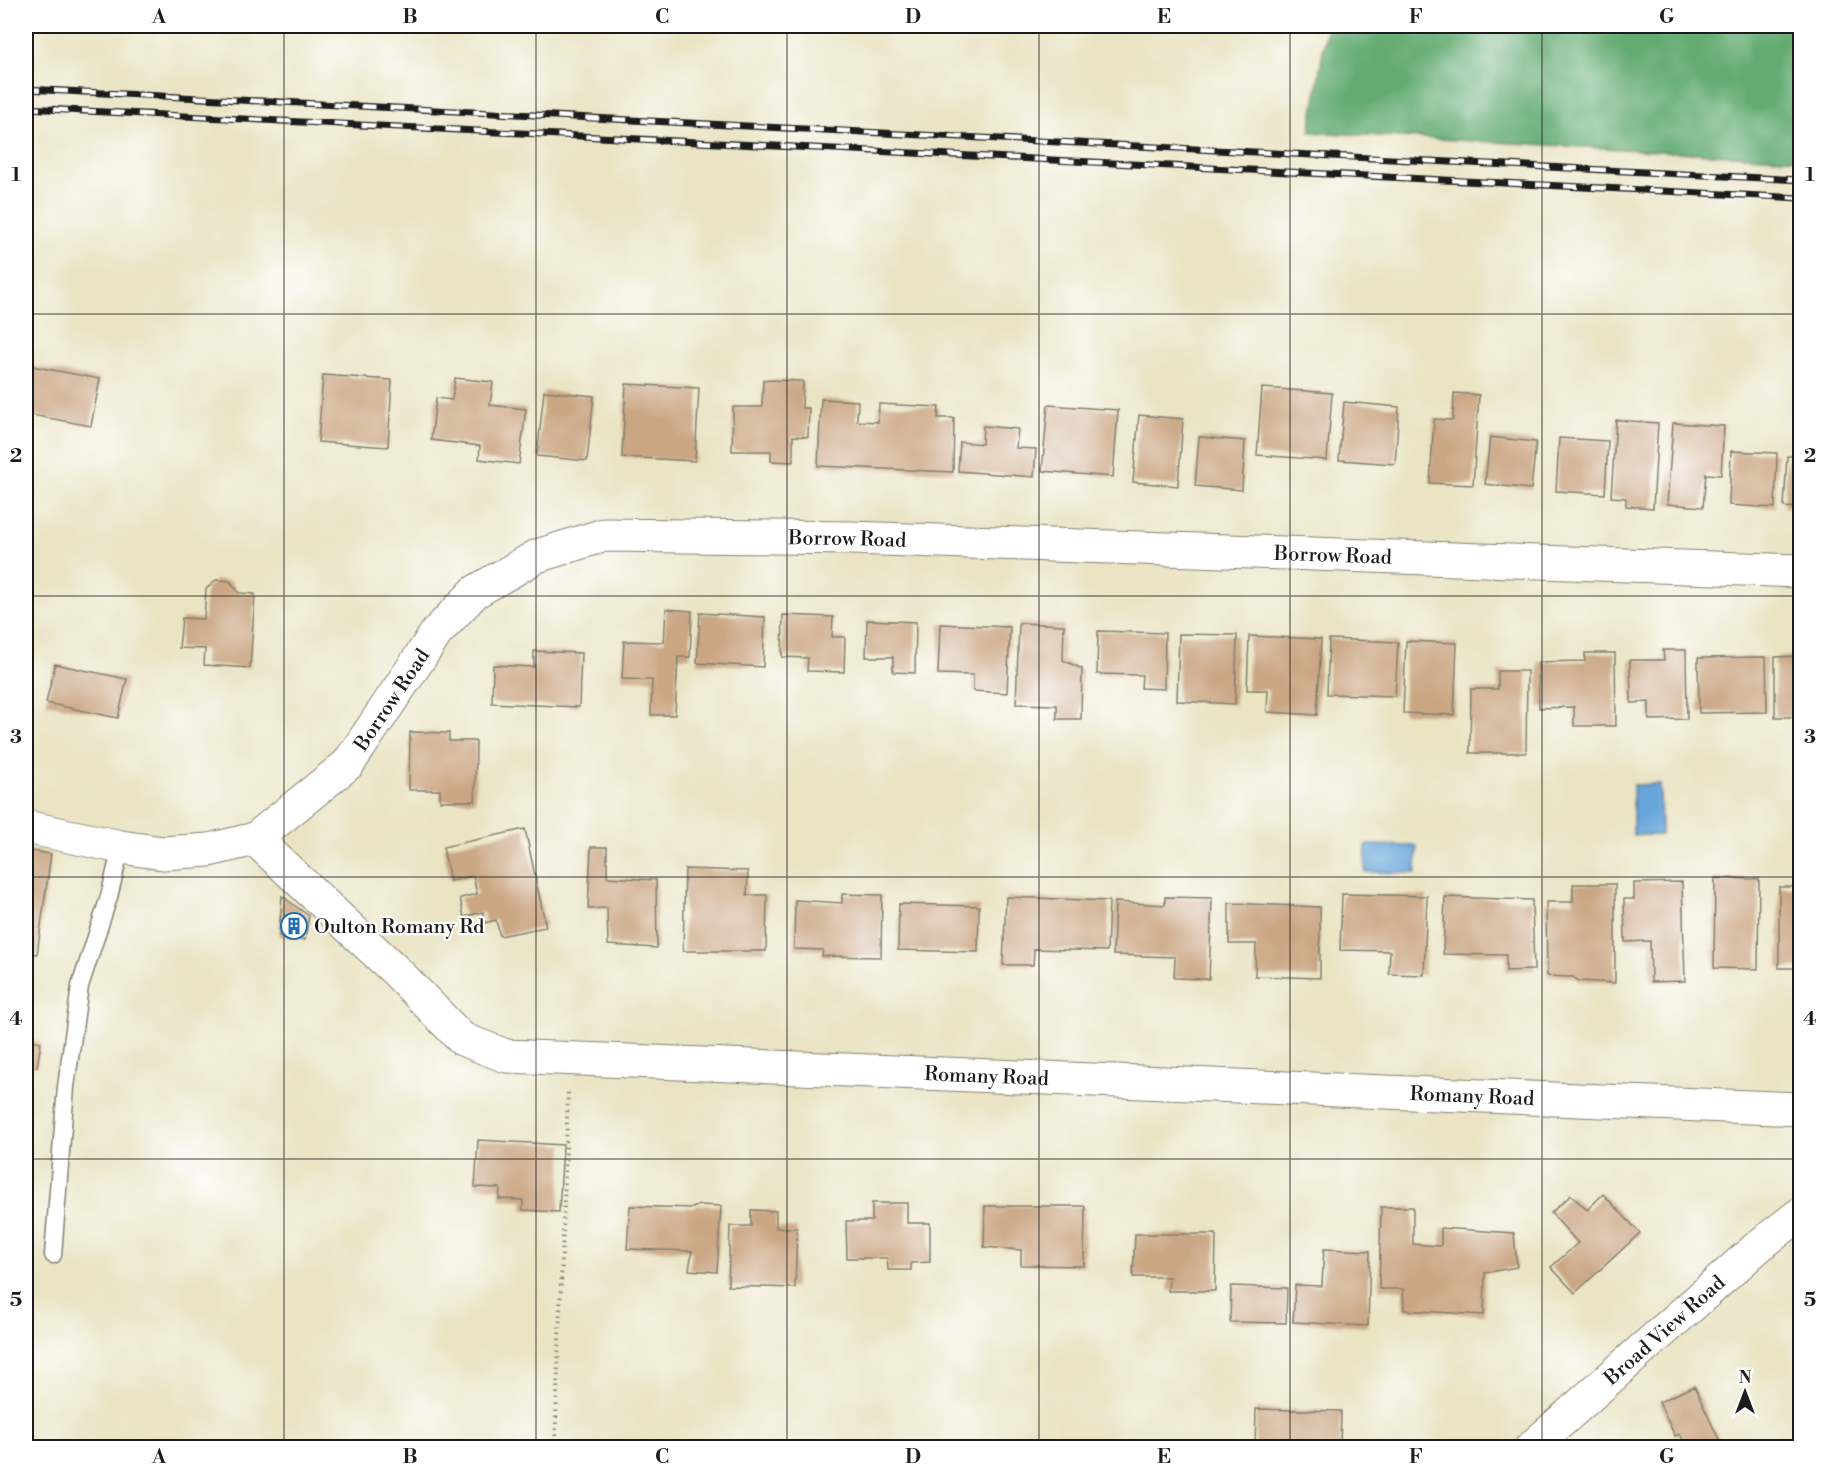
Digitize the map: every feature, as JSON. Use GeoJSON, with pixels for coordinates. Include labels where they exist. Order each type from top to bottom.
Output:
{"type":"FeatureCollection","features":[{"type":"Feature","properties":{"kind":"street","name":"Borrow Road"},"geometry":{"type":"LineString","coordinates":[[26,827],[121,847],[163,853],[209,850],[255,839],[348,764],[437,632],[475,592],[537,556],[604,536],[851,538],[1800,571]]}},
{"type":"Feature","properties":{"kind":"street","name":"Romany Road"},"geometry":{"type":"LineString","coordinates":[[255,839],[399,973],[462,1039],[506,1056],[1800,1108]]}},
{"type":"Feature","properties":{"kind":"street","name":"Broad View Road"},"geometry":{"type":"LineString","coordinates":[[1531,1448],[1760,1245],[1800,1214]]}},
{"type":"Feature","properties":{"kind":"lane"},"geometry":{"type":"LineString","coordinates":[[53,1255],[66,1087],[80,986],[121,847]]}},
{"type":"Feature","properties":{"kind":"path"},"geometry":{"type":"LineString","coordinates":[[555,1448],[570,1059]]}},
{"type":"Feature","properties":{"kind":"green space"},"geometry":{"type":"Polygon","coordinates":[[[1327,26],[1800,26],[1800,159],[1310,132],[1327,26]]]}},
{"type":"Feature","properties":{"kind":"water"},"geometry":{"type":"Polygon","coordinates":[[[1660,784],[1661,835],[1633,835],[1633,785],[1660,784]]]}},
{"type":"Feature","properties":{"kind":"water"},"geometry":{"type":"Polygon","coordinates":[[[1366,845],[1417,846],[1416,873],[1365,872],[1366,845]]]}},
{"type":"Feature","properties":{"kind":"building"},"geometry":{"type":"Polygon","coordinates":[[[32,366],[100,379],[91,426],[26,414],[32,366]]]}},
{"type":"Feature","properties":{"kind":"building"},"geometry":{"type":"Polygon","coordinates":[[[323,375],[392,380],[388,447],[318,442],[323,375]]]}},
{"type":"Feature","properties":{"kind":"building"},"geometry":{"type":"Polygon","coordinates":[[[455,378],[493,382],[490,405],[526,409],[519,464],[479,459],[480,446],[431,440],[436,398],[452,400],[455,378]]]}},
{"type":"Feature","properties":{"kind":"building"},"geometry":{"type":"Polygon","coordinates":[[[763,380],[803,381],[802,408],[809,408],[808,437],[793,436],[793,462],[771,461],[771,451],[732,451],[733,407],[762,407],[763,380]]]}},
{"type":"Feature","properties":{"kind":"building"},"geometry":{"type":"Polygon","coordinates":[[[626,384],[699,388],[695,461],[622,457],[626,384]]]}},
{"type":"Feature","properties":{"kind":"building"},"geometry":{"type":"Polygon","coordinates":[[[1262,388],[1332,393],[1327,460],[1257,455],[1262,388]]]}},
{"type":"Feature","properties":{"kind":"building"},"geometry":{"type":"Polygon","coordinates":[[[544,391],[594,396],[587,461],[537,456],[544,391]]]}},
{"type":"Feature","properties":{"kind":"building"},"geometry":{"type":"Polygon","coordinates":[[[1454,393],[1479,395],[1473,485],[1430,483],[1434,419],[1453,420],[1454,393]]]}},
{"type":"Feature","properties":{"kind":"building"},"geometry":{"type":"Polygon","coordinates":[[[821,399],[858,401],[857,421],[878,422],[879,404],[939,407],[938,418],[954,418],[953,472],[818,466],[821,399]]]}},
{"type":"Feature","properties":{"kind":"building"},"geometry":{"type":"Polygon","coordinates":[[[1344,402],[1399,407],[1395,464],[1339,460],[1344,402]]]}},
{"type":"Feature","properties":{"kind":"building"},"geometry":{"type":"Polygon","coordinates":[[[1048,405],[1118,410],[1113,477],[1042,471],[1048,405]]]}},
{"type":"Feature","properties":{"kind":"building"},"geometry":{"type":"Polygon","coordinates":[[[1139,415],[1183,419],[1178,486],[1133,482],[1139,415]]]}},
{"type":"Feature","properties":{"kind":"building"},"geometry":{"type":"Polygon","coordinates":[[[1616,420],[1658,423],[1653,508],[1626,506],[1626,498],[1611,497],[1616,420]]]}},
{"type":"Feature","properties":{"kind":"building"},"geometry":{"type":"Polygon","coordinates":[[[1673,423],[1724,426],[1721,475],[1706,474],[1703,507],[1667,504],[1673,423]]]}},
{"type":"Feature","properties":{"kind":"building"},"geometry":{"type":"Polygon","coordinates":[[[983,426],[1018,429],[1016,448],[1036,449],[1034,477],[958,471],[960,442],[982,444],[983,426]]]}},
{"type":"Feature","properties":{"kind":"building"},"geometry":{"type":"Polygon","coordinates":[[[1199,437],[1245,441],[1242,490],[1195,486],[1199,437]]]}},
{"type":"Feature","properties":{"kind":"building"},"geometry":{"type":"Polygon","coordinates":[[[1490,437],[1536,442],[1531,489],[1485,484],[1490,437]]]}},
{"type":"Feature","properties":{"kind":"building"},"geometry":{"type":"Polygon","coordinates":[[[1559,438],[1608,441],[1605,494],[1556,491],[1559,438]]]}},
{"type":"Feature","properties":{"kind":"building"},"geometry":{"type":"Polygon","coordinates":[[[1731,451],[1777,453],[1775,508],[1729,505],[1731,451]]]}},
{"type":"Feature","properties":{"kind":"building"},"geometry":{"type":"Polygon","coordinates":[[[1787,456],[1800,456],[1800,508],[1784,507],[1787,456]]]}},
{"type":"Feature","properties":{"kind":"building"},"geometry":{"type":"Polygon","coordinates":[[[216,580],[230,581],[239,593],[255,594],[250,668],[204,665],[205,649],[179,648],[182,618],[204,619],[206,589],[216,580]]]}},
{"type":"Feature","properties":{"kind":"building"},"geometry":{"type":"Polygon","coordinates":[[[666,609],[692,611],[690,657],[678,657],[675,715],[651,715],[652,680],[622,679],[624,641],[664,642],[666,609]]]}},
{"type":"Feature","properties":{"kind":"building"},"geometry":{"type":"Polygon","coordinates":[[[700,613],[765,617],[763,667],[697,663],[700,613]]]}},
{"type":"Feature","properties":{"kind":"building"},"geometry":{"type":"Polygon","coordinates":[[[783,615],[833,617],[832,637],[845,637],[844,672],[807,671],[808,658],[782,657],[783,615]]]}},
{"type":"Feature","properties":{"kind":"building"},"geometry":{"type":"Polygon","coordinates":[[[867,620],[916,622],[915,673],[893,672],[893,657],[866,657],[867,620]]]}},
{"type":"Feature","properties":{"kind":"building"},"geometry":{"type":"Polygon","coordinates":[[[1019,623],[1064,625],[1063,660],[1082,669],[1081,719],[1057,719],[1057,705],[1016,704],[1019,623]]]}},
{"type":"Feature","properties":{"kind":"building"},"geometry":{"type":"Polygon","coordinates":[[[940,624],[1010,627],[1007,693],[973,691],[973,675],[938,674],[940,624]]]}},
{"type":"Feature","properties":{"kind":"building"},"geometry":{"type":"Polygon","coordinates":[[[1098,631],[1165,633],[1164,689],[1141,688],[1142,675],[1097,674],[1098,631]]]}},
{"type":"Feature","properties":{"kind":"building"},"geometry":{"type":"Polygon","coordinates":[[[1179,634],[1237,635],[1235,704],[1177,701],[1179,634]]]}},
{"type":"Feature","properties":{"kind":"building"},"geometry":{"type":"Polygon","coordinates":[[[1249,636],[1321,639],[1317,715],[1267,712],[1268,690],[1247,690],[1249,636]]]}},
{"type":"Feature","properties":{"kind":"building"},"geometry":{"type":"Polygon","coordinates":[[[1329,639],[1398,642],[1395,696],[1327,694],[1329,639]]]}},
{"type":"Feature","properties":{"kind":"building"},"geometry":{"type":"Polygon","coordinates":[[[1406,641],[1457,643],[1454,715],[1403,713],[1406,641]]]}},
{"type":"Feature","properties":{"kind":"building"},"geometry":{"type":"Polygon","coordinates":[[[1663,650],[1686,650],[1687,719],[1649,720],[1649,702],[1631,703],[1630,660],[1664,660],[1663,650]]]}},
{"type":"Feature","properties":{"kind":"building"},"geometry":{"type":"Polygon","coordinates":[[[534,651],[581,653],[579,707],[492,703],[493,665],[534,667],[534,651]]]}},
{"type":"Feature","properties":{"kind":"building"},"geometry":{"type":"Polygon","coordinates":[[[1585,653],[1615,653],[1616,726],[1574,726],[1574,707],[1539,708],[1538,662],[1585,661],[1585,653]]]}},
{"type":"Feature","properties":{"kind":"building"},"geometry":{"type":"Polygon","coordinates":[[[1800,656],[1800,717],[1775,717],[1775,657],[1800,656]]]}},
{"type":"Feature","properties":{"kind":"building"},"geometry":{"type":"Polygon","coordinates":[[[1766,657],[1767,712],[1699,713],[1698,658],[1766,657]]]}},
{"type":"Feature","properties":{"kind":"building"},"geometry":{"type":"Polygon","coordinates":[[[55,664],[127,679],[118,718],[46,703],[55,664]]]}},
{"type":"Feature","properties":{"kind":"building"},"geometry":{"type":"Polygon","coordinates":[[[1498,671],[1527,671],[1526,753],[1470,753],[1471,689],[1498,689],[1498,671]]]}},
{"type":"Feature","properties":{"kind":"building"},"geometry":{"type":"Polygon","coordinates":[[[410,732],[449,733],[449,741],[476,741],[475,801],[440,801],[440,790],[409,790],[410,732]]]}},
{"type":"Feature","properties":{"kind":"building"},"geometry":{"type":"Polygon","coordinates":[[[525,829],[546,927],[500,936],[496,920],[485,923],[483,912],[464,917],[460,898],[477,894],[473,876],[450,881],[443,847],[525,829]]]}},
{"type":"Feature","properties":{"kind":"building"},"geometry":{"type":"Polygon","coordinates":[[[591,847],[607,847],[607,877],[656,880],[657,948],[608,945],[607,908],[588,909],[591,847]]]}},
{"type":"Feature","properties":{"kind":"building"},"geometry":{"type":"Polygon","coordinates":[[[26,850],[51,854],[37,954],[26,952],[26,850]]]}},
{"type":"Feature","properties":{"kind":"building"},"geometry":{"type":"Polygon","coordinates":[[[685,869],[748,871],[747,895],[767,895],[766,951],[683,951],[685,869]]]}},
{"type":"Feature","properties":{"kind":"building"},"geometry":{"type":"Polygon","coordinates":[[[1715,878],[1759,879],[1758,969],[1714,968],[1715,878]]]}},
{"type":"Feature","properties":{"kind":"building"},"geometry":{"type":"Polygon","coordinates":[[[1682,882],[1685,981],[1651,982],[1650,941],[1625,942],[1624,899],[1634,899],[1634,883],[1682,882]]]}},
{"type":"Feature","properties":{"kind":"building"},"geometry":{"type":"Polygon","coordinates":[[[1573,884],[1615,884],[1615,983],[1547,976],[1546,902],[1573,902],[1573,884]]]}},
{"type":"Feature","properties":{"kind":"building"},"geometry":{"type":"Polygon","coordinates":[[[1779,887],[1800,887],[1800,968],[1779,968],[1779,887]]]}},
{"type":"Feature","properties":{"kind":"building"},"geometry":{"type":"Polygon","coordinates":[[[842,894],[882,895],[881,957],[822,956],[823,950],[794,949],[795,900],[842,903],[842,894]]]}},
{"type":"Feature","properties":{"kind":"building"},"geometry":{"type":"Polygon","coordinates":[[[1342,894],[1427,896],[1424,975],[1389,974],[1390,951],[1340,950],[1342,894]]]}},
{"type":"Feature","properties":{"kind":"building","name":"Oulton Romany Rd"},"geometry":{"type":"Polygon","coordinates":[[[282,896],[309,916],[305,940],[279,936],[282,896]]]}},
{"type":"Feature","properties":{"kind":"building"},"geometry":{"type":"Polygon","coordinates":[[[1006,897],[1109,901],[1107,951],[1034,949],[1033,965],[1003,965],[1006,897]]]}},
{"type":"Feature","properties":{"kind":"building"},"geometry":{"type":"Polygon","coordinates":[[[1165,897],[1212,898],[1209,979],[1174,978],[1175,957],[1113,955],[1115,902],[1165,905],[1165,897]]]}},
{"type":"Feature","properties":{"kind":"building"},"geometry":{"type":"Polygon","coordinates":[[[1445,897],[1532,900],[1534,970],[1506,971],[1506,955],[1443,954],[1445,897]]]}},
{"type":"Feature","properties":{"kind":"building"},"geometry":{"type":"Polygon","coordinates":[[[1229,903],[1320,907],[1320,978],[1255,976],[1256,944],[1229,944],[1229,903]]]}},
{"type":"Feature","properties":{"kind":"building"},"geometry":{"type":"Polygon","coordinates":[[[899,904],[979,906],[978,952],[898,950],[899,904]]]}},
{"type":"Feature","properties":{"kind":"building"},"geometry":{"type":"Polygon","coordinates":[[[26,1039],[41,1042],[37,1067],[26,1065],[26,1039]]]}},
{"type":"Feature","properties":{"kind":"building"},"geometry":{"type":"Polygon","coordinates":[[[478,1140],[563,1145],[559,1212],[523,1210],[523,1200],[499,1199],[500,1188],[475,1187],[478,1140]]]}},
{"type":"Feature","properties":{"kind":"building"},"geometry":{"type":"Polygon","coordinates":[[[1603,1194],[1640,1233],[1575,1293],[1551,1267],[1578,1243],[1551,1213],[1571,1195],[1587,1210],[1603,1194]]]}},
{"type":"Feature","properties":{"kind":"building"},"geometry":{"type":"Polygon","coordinates":[[[872,1203],[907,1203],[907,1223],[930,1223],[930,1262],[911,1263],[911,1270],[888,1270],[887,1258],[847,1258],[846,1221],[872,1221],[872,1203]]]}},
{"type":"Feature","properties":{"kind":"building"},"geometry":{"type":"Polygon","coordinates":[[[699,1205],[721,1206],[717,1272],[689,1270],[692,1251],[627,1249],[630,1206],[693,1208],[699,1205]]]}},
{"type":"Feature","properties":{"kind":"building"},"geometry":{"type":"Polygon","coordinates":[[[985,1206],[1085,1206],[1084,1266],[1021,1265],[1021,1250],[984,1247],[985,1206]]]}},
{"type":"Feature","properties":{"kind":"building"},"geometry":{"type":"Polygon","coordinates":[[[1381,1207],[1413,1207],[1413,1244],[1441,1246],[1441,1228],[1514,1233],[1517,1267],[1485,1273],[1484,1315],[1404,1310],[1403,1289],[1379,1289],[1381,1207]]]}},
{"type":"Feature","properties":{"kind":"building"},"geometry":{"type":"Polygon","coordinates":[[[751,1210],[776,1211],[776,1228],[797,1228],[795,1288],[728,1286],[730,1226],[751,1226],[751,1210]]]}},
{"type":"Feature","properties":{"kind":"building"},"geometry":{"type":"Polygon","coordinates":[[[1135,1234],[1216,1234],[1215,1291],[1168,1291],[1169,1277],[1133,1277],[1135,1234]]]}},
{"type":"Feature","properties":{"kind":"building"},"geometry":{"type":"Polygon","coordinates":[[[1324,1249],[1370,1251],[1368,1326],[1293,1322],[1295,1285],[1322,1286],[1324,1249]]]}},
{"type":"Feature","properties":{"kind":"building"},"geometry":{"type":"Polygon","coordinates":[[[1231,1286],[1287,1288],[1286,1323],[1230,1322],[1231,1286]]]}},
{"type":"Feature","properties":{"kind":"building"},"geometry":{"type":"Polygon","coordinates":[[[1694,1386],[1723,1448],[1687,1448],[1680,1434],[1675,1436],[1659,1402],[1694,1386]]]}},
{"type":"Feature","properties":{"kind":"building"},"geometry":{"type":"Polygon","coordinates":[[[1256,1409],[1341,1411],[1340,1448],[1255,1447],[1256,1409]]]}},
{"type":"Feature","properties":{"kind":"building"},"geometry":{"type":"Polygon","coordinates":[[[1800,1441],[1800,1448],[1787,1448],[1800,1441]]]}},
{"type":"Feature","properties":{"kind":"railway"},"geometry":{"type":"LineString","coordinates":[[26,89],[1800,180]]}},
{"type":"Feature","properties":{"kind":"railway"},"geometry":{"type":"LineString","coordinates":[[26,108],[1800,198]]}},
{"type":"Feature","properties":{"kind":"place","name":"Oulton Romany Rd"},"geometry":{"type":"Point","coordinates":[294,926]}}]}
